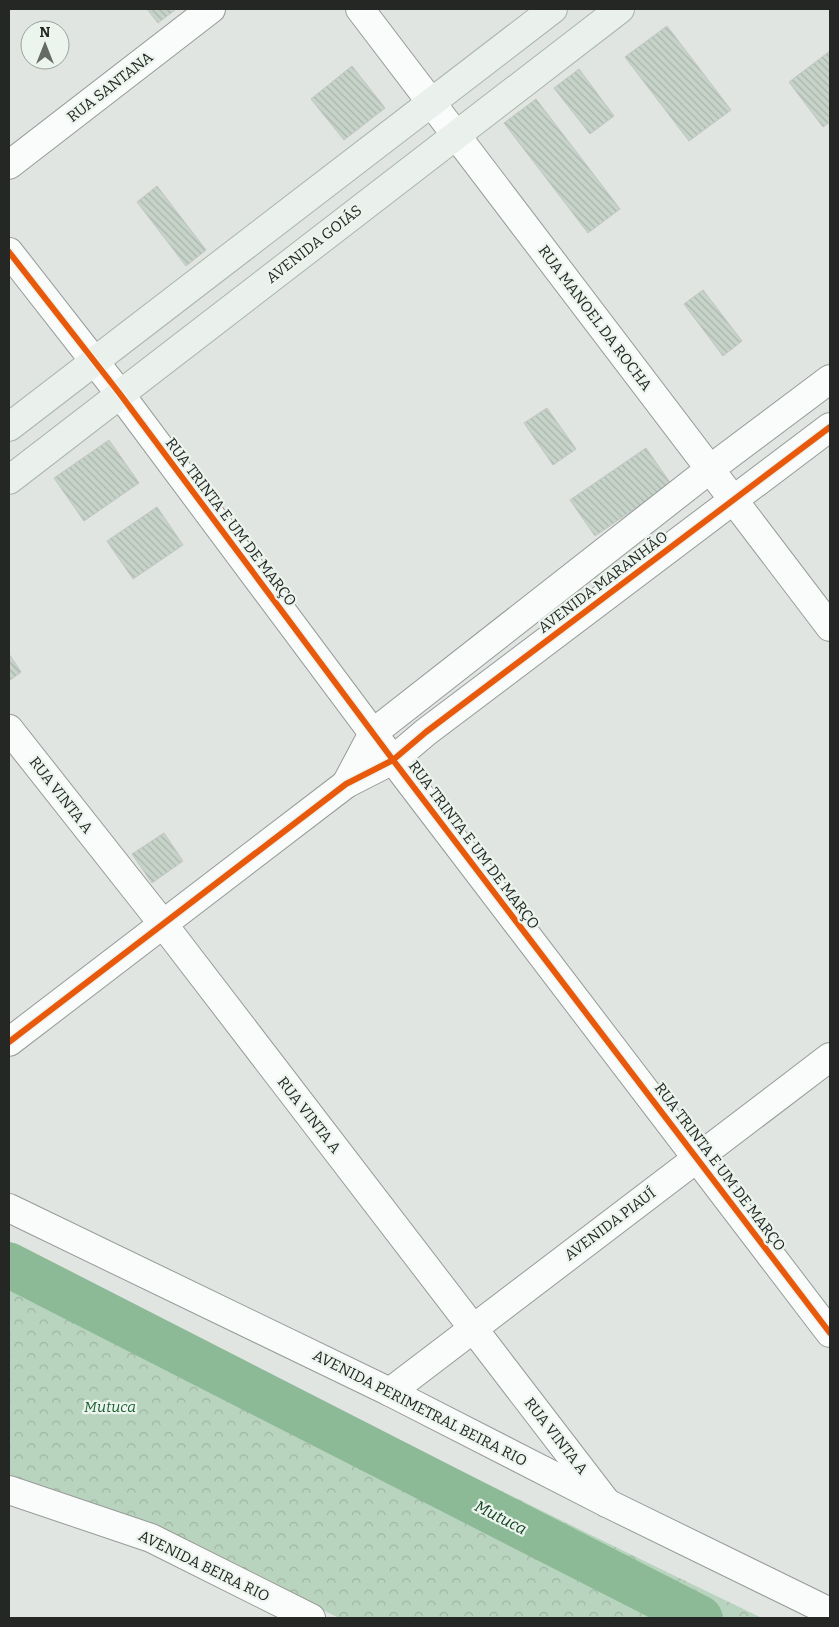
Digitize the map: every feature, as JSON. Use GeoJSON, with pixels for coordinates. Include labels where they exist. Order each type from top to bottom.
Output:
{"type":"FeatureCollection","features":[{"type":"Feature","properties":{"kind":"main road"},"geometry":{"type":"LineString","coordinates":[[9,427],[553,9]]}},
{"type":"Feature","properties":{"kind":"main road","name":"AVENIDA GOIÁS"},"geometry":{"type":"LineString","coordinates":[[9,480],[620,9]]}},
{"type":"Feature","properties":{"kind":"street","name":"RUA SANTANA"},"geometry":{"type":"LineString","coordinates":[[9,165],[211,9]]}},
{"type":"Feature","properties":{"kind":"street","name":"RUA MANOEL DA ROCHA"},"geometry":{"type":"LineString","coordinates":[[360,9],[830,627]]}},
{"type":"Feature","properties":{"kind":"street","name":"RUA TRINTA E UM DE MARÇO"},"geometry":{"type":"LineString","coordinates":[[9,252],[120,394],[373,734],[830,1333]]}},
{"type":"Feature","properties":{"kind":"street","name":"AVENIDA MARANHÃO"},"geometry":{"type":"LineString","coordinates":[[373,734],[710,469],[830,379]]}},
{"type":"Feature","properties":{"kind":"street","name":"AVENIDA MARANHÃO"},"geometry":{"type":"LineString","coordinates":[[346,784],[393,760],[426,732],[830,428]]}},
{"type":"Feature","properties":{"kind":"street","name":"RUA VINTA A"},"geometry":{"type":"LineString","coordinates":[[9,728],[163,924],[607,1502]]}},
{"type":"Feature","properties":{"kind":"street"},"geometry":{"type":"LineString","coordinates":[[9,1042],[346,784],[373,734]]}},
{"type":"Feature","properties":{"kind":"street","name":"AVENIDA PIAUÍ"},"geometry":{"type":"LineString","coordinates":[[390,1392],[830,1057]]}},
{"type":"Feature","properties":{"kind":"street","name":"AVENIDA PERIMETRAL BEIRA RIO"},"geometry":{"type":"LineString","coordinates":[[9,1208],[390,1392],[830,1612]]}},
{"type":"Feature","properties":{"kind":"street","name":"AVENIDA BEIRA RIO"},"geometry":{"type":"LineString","coordinates":[[9,1490],[151,1538],[311,1618]]}},
{"type":"Feature","properties":{"kind":"green space","name":"Mutuca"},"geometry":{"type":"Polygon","coordinates":[[[9,1241],[196,1338],[762,1618],[339,1618],[252,1576],[9,1479],[9,1241]]]}},
{"type":"Feature","properties":{"kind":"building"},"geometry":{"type":"Polygon","coordinates":[[[147,9],[176,9],[158,23],[147,9]]]}},
{"type":"Feature","properties":{"kind":"building"},"geometry":{"type":"Polygon","coordinates":[[[667,26],[731,110],[689,141],[625,57],[667,26]]]}},
{"type":"Feature","properties":{"kind":"building"},"geometry":{"type":"Polygon","coordinates":[[[830,51],[830,122],[823,127],[789,82],[830,51]]]}},
{"type":"Feature","properties":{"kind":"building"},"geometry":{"type":"Polygon","coordinates":[[[352,66],[385,108],[344,140],[311,99],[352,66]]]}},
{"type":"Feature","properties":{"kind":"building"},"geometry":{"type":"Polygon","coordinates":[[[579,69],[614,116],[590,134],[554,88],[579,69]]]}},
{"type":"Feature","properties":{"kind":"building"},"geometry":{"type":"Polygon","coordinates":[[[536,99],[620,209],[588,233],[504,123],[536,99]]]}},
{"type":"Feature","properties":{"kind":"building"},"geometry":{"type":"Polygon","coordinates":[[[157,186],[206,250],[186,266],[137,202],[157,186]]]}},
{"type":"Feature","properties":{"kind":"building"},"geometry":{"type":"Polygon","coordinates":[[[703,290],[742,341],[723,356],[684,304],[703,290]]]}},
{"type":"Feature","properties":{"kind":"building"},"geometry":{"type":"Polygon","coordinates":[[[547,408],[576,449],[553,465],[524,423],[547,408]]]}},
{"type":"Feature","properties":{"kind":"building"},"geometry":{"type":"Polygon","coordinates":[[[109,440],[139,483],[84,521],[54,478],[109,440]]]}},
{"type":"Feature","properties":{"kind":"building"},"geometry":{"type":"Polygon","coordinates":[[[646,448],[671,484],[595,536],[570,500],[646,448]]]}},
{"type":"Feature","properties":{"kind":"building"},"geometry":{"type":"Polygon","coordinates":[[[157,507],[183,545],[133,579],[107,541],[157,507]]]}},
{"type":"Feature","properties":{"kind":"building"},"geometry":{"type":"Polygon","coordinates":[[[9,654],[21,672],[9,681],[9,654]]]}},
{"type":"Feature","properties":{"kind":"building"},"geometry":{"type":"Polygon","coordinates":[[[164,833],[183,861],[152,883],[132,854],[164,833]]]}},
{"type":"Feature","properties":{"kind":"waterway","name":"Mutuca"},"geometry":{"type":"LineString","coordinates":[[9,1265],[700,1618]]}},
{"type":"Feature","properties":{"kind":"cycle path"},"geometry":{"type":"LineString","coordinates":[[9,252],[120,394],[393,760],[830,1333]]}},
{"type":"Feature","properties":{"kind":"cycle path"},"geometry":{"type":"LineString","coordinates":[[9,1042],[346,784],[393,760],[426,732],[830,427]]}}]}
